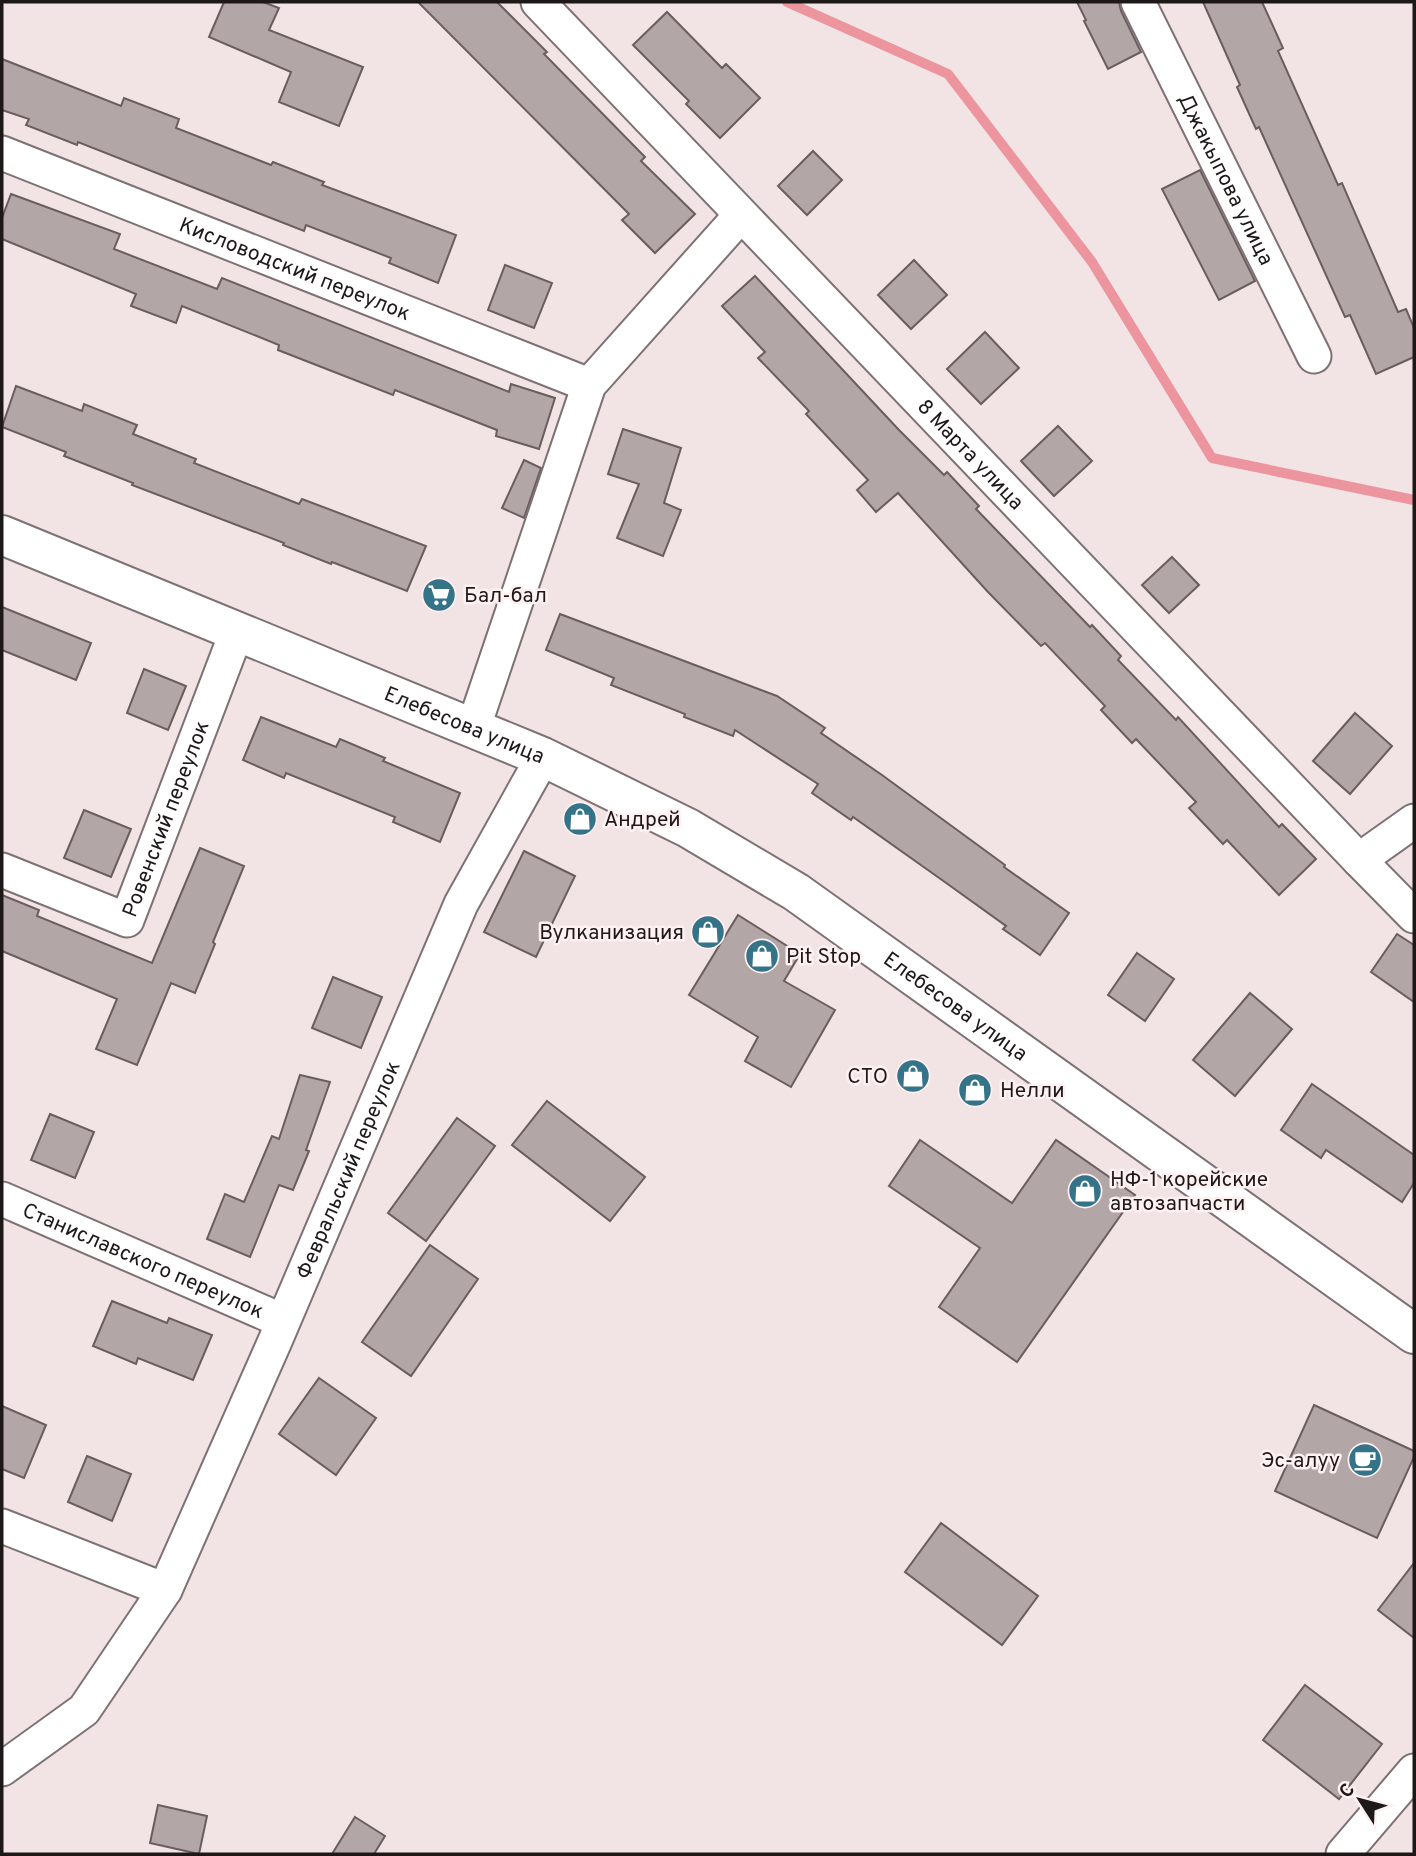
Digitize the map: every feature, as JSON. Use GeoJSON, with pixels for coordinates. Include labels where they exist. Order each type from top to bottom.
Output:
{"type":"FeatureCollection","features":[{"type":"Feature","properties":{"kind":"main road","name":"Елебесова улица"},"geometry":{"type":"LineString","coordinates":[[2,535],[543,757],[688,828],[796,892],[1414,1334]]}},
{"type":"Feature","properties":{"kind":"street","name":"8 Марта улица"},"geometry":{"type":"LineString","coordinates":[[538,2],[1414,916]]}},
{"type":"Feature","properties":{"kind":"street","name":"Джакыпова улица"},"geometry":{"type":"LineString","coordinates":[[1138,2],[1314,356]]}},
{"type":"Feature","properties":{"kind":"street","name":"Кисловодский переулок"},"geometry":{"type":"LineString","coordinates":[[2,153],[589,384]]}},
{"type":"Feature","properties":{"kind":"street"},"geometry":{"type":"LineString","coordinates":[[473,729],[589,384],[741,215]]}},
{"type":"Feature","properties":{"kind":"street","name":"Ровенский переулок"},"geometry":{"type":"LineString","coordinates":[[2,870],[127,920],[237,631]]}},
{"type":"Feature","properties":{"kind":"street","name":"Февральский переулок"},"geometry":{"type":"LineString","coordinates":[[2,1769],[84,1710],[165,1590],[461,904],[543,757]]}},
{"type":"Feature","properties":{"kind":"street"},"geometry":{"type":"LineString","coordinates":[[1359,860],[1414,821]]}},
{"type":"Feature","properties":{"kind":"street","name":"Станиславского переулок"},"geometry":{"type":"LineString","coordinates":[[2,1199],[283,1321]]}},
{"type":"Feature","properties":{"kind":"street"},"geometry":{"type":"LineString","coordinates":[[2,1526],[165,1590]]}},
{"type":"Feature","properties":{"kind":"street"},"geometry":{"type":"LineString","coordinates":[[1343,1854],[1414,1771]]}},
{"type":"Feature","properties":{"kind":"building"},"geometry":{"type":"Polygon","coordinates":[[[224,2],[263,2],[279,8],[269,30],[363,67],[339,126],[279,102],[291,72],[209,37],[224,2]]]}},
{"type":"Feature","properties":{"kind":"building"},"geometry":{"type":"Polygon","coordinates":[[[418,2],[497,2],[645,157],[641,161],[695,214],[655,253],[622,220],[629,214],[418,2]]]}},
{"type":"Feature","properties":{"kind":"building"},"geometry":{"type":"Polygon","coordinates":[[[1077,2],[1119,2],[1141,52],[1108,69],[1077,2]]]}},
{"type":"Feature","properties":{"kind":"building"},"geometry":{"type":"Polygon","coordinates":[[[1203,2],[1262,2],[1283,48],[1278,51],[1338,185],[1342,183],[1398,312],[1406,309],[1414,328],[1414,357],[1376,374],[1350,315],[1345,317],[1259,127],[1256,129],[1237,87],[1240,85],[1203,2]]]}},
{"type":"Feature","properties":{"kind":"building"},"geometry":{"type":"Polygon","coordinates":[[[667,12],[722,68],[726,64],[760,98],[720,138],[686,104],[689,101],[633,45],[667,12]]]}},
{"type":"Feature","properties":{"kind":"building"},"geometry":{"type":"Polygon","coordinates":[[[2,59],[121,106],[124,98],[179,119],[176,128],[271,165],[273,162],[324,182],[322,185],[456,235],[438,283],[389,263],[391,258],[306,225],[304,231],[78,142],[77,145],[26,125],[29,119],[2,110],[2,59]]]}},
{"type":"Feature","properties":{"kind":"building"},"geometry":{"type":"Polygon","coordinates":[[[813,151],[842,180],[807,215],[778,186],[813,151]]]}},
{"type":"Feature","properties":{"kind":"building"},"geometry":{"type":"Polygon","coordinates":[[[1200,170],[1255,281],[1219,300],[1162,189],[1200,170]]]}},
{"type":"Feature","properties":{"kind":"building"},"geometry":{"type":"Polygon","coordinates":[[[11,194],[120,234],[114,249],[217,289],[222,278],[509,392],[511,384],[555,398],[539,449],[496,436],[497,430],[395,390],[393,395],[278,350],[279,345],[182,306],[176,323],[131,306],[136,294],[2,239],[2,218],[11,194]]]}},
{"type":"Feature","properties":{"kind":"building"},"geometry":{"type":"Polygon","coordinates":[[[914,260],[947,295],[911,329],[878,295],[914,260]]]}},
{"type":"Feature","properties":{"kind":"building"},"geometry":{"type":"Polygon","coordinates":[[[505,265],[552,283],[534,328],[488,310],[505,265]]]}},
{"type":"Feature","properties":{"kind":"building"},"geometry":{"type":"Polygon","coordinates":[[[755,276],[899,430],[944,475],[947,472],[979,506],[976,509],[1090,627],[1092,625],[1121,656],[1118,660],[1176,720],[1178,717],[1279,827],[1282,824],[1316,859],[1279,895],[1227,840],[1223,844],[1189,808],[1196,802],[1136,739],[1132,743],[1101,710],[1105,706],[1045,643],[1041,646],[988,592],[898,493],[876,512],[857,490],[868,480],[806,414],[809,411],[758,358],[765,352],[722,306],[755,276]]]}},
{"type":"Feature","properties":{"kind":"building"},"geometry":{"type":"Polygon","coordinates":[[[985,332],[1019,368],[981,404],[947,369],[985,332]]]}},
{"type":"Feature","properties":{"kind":"building"},"geometry":{"type":"Polygon","coordinates":[[[16,386],[82,411],[84,404],[137,425],[133,434],[196,459],[194,463],[299,504],[302,499],[426,546],[407,591],[332,562],[331,564],[283,545],[284,543],[132,485],[133,483],[64,456],[66,452],[2,427],[16,386]]]}},
{"type":"Feature","properties":{"kind":"building"},"geometry":{"type":"Polygon","coordinates":[[[1058,426],[1092,461],[1054,496],[1021,461],[1058,426]]]}},
{"type":"Feature","properties":{"kind":"building"},"geometry":{"type":"Polygon","coordinates":[[[623,429],[681,448],[664,503],[681,510],[663,556],[617,538],[639,484],[608,474],[623,429]]]}},
{"type":"Feature","properties":{"kind":"building"},"geometry":{"type":"Polygon","coordinates":[[[524,460],[541,468],[524,518],[502,508],[524,460]]]}},
{"type":"Feature","properties":{"kind":"building"},"geometry":{"type":"Polygon","coordinates":[[[1172,557],[1199,585],[1169,613],[1142,585],[1172,557]]]}},
{"type":"Feature","properties":{"kind":"building"},"geometry":{"type":"Polygon","coordinates":[[[2,607],[91,643],[76,680],[2,650],[2,607]]]}},
{"type":"Feature","properties":{"kind":"building"},"geometry":{"type":"Polygon","coordinates":[[[560,614],[777,696],[825,728],[821,733],[1069,913],[1040,955],[1003,929],[1006,926],[942,880],[853,817],[851,820],[812,793],[818,784],[735,730],[733,736],[684,717],[685,714],[611,685],[614,678],[546,650],[560,614]]]}},
{"type":"Feature","properties":{"kind":"building"},"geometry":{"type":"Polygon","coordinates":[[[144,669],[186,686],[168,730],[127,713],[144,669]]]}},
{"type":"Feature","properties":{"kind":"building"},"geometry":{"type":"Polygon","coordinates":[[[1355,713],[1392,746],[1350,794],[1313,761],[1355,713]]]}},
{"type":"Feature","properties":{"kind":"building"},"geometry":{"type":"Polygon","coordinates":[[[261,717],[336,747],[340,739],[385,758],[383,761],[460,793],[440,842],[393,822],[395,817],[286,773],[284,778],[243,760],[261,717]]]}},
{"type":"Feature","properties":{"kind":"building"},"geometry":{"type":"Polygon","coordinates":[[[84,810],[131,829],[111,877],[64,858],[84,810]]]}},
{"type":"Feature","properties":{"kind":"building"},"geometry":{"type":"Polygon","coordinates":[[[200,848],[244,866],[195,993],[171,983],[137,1065],[96,1049],[117,999],[2,951],[2,895],[39,910],[37,916],[152,963],[200,848]]]}},
{"type":"Feature","properties":{"kind":"building"},"geometry":{"type":"Polygon","coordinates":[[[524,851],[575,876],[536,957],[484,932],[524,851]]]}},
{"type":"Feature","properties":{"kind":"building"},"geometry":{"type":"Polygon","coordinates":[[[738,915],[800,954],[784,981],[835,1010],[791,1087],[745,1061],[758,1037],[689,995],[738,915]]]}},
{"type":"Feature","properties":{"kind":"building"},"geometry":{"type":"Polygon","coordinates":[[[1397,934],[1414,945],[1414,1002],[1371,972],[1397,934]]]}},
{"type":"Feature","properties":{"kind":"building"},"geometry":{"type":"Polygon","coordinates":[[[1137,953],[1174,979],[1145,1021],[1108,995],[1137,953]]]}},
{"type":"Feature","properties":{"kind":"building"},"geometry":{"type":"Polygon","coordinates":[[[333,977],[382,997],[361,1048],[312,1028],[333,977]]]}},
{"type":"Feature","properties":{"kind":"building"},"geometry":{"type":"Polygon","coordinates":[[[1250,993],[1292,1029],[1235,1096],[1193,1060],[1250,993]]]}},
{"type":"Feature","properties":{"kind":"building"},"geometry":{"type":"Polygon","coordinates":[[[300,1075],[330,1082],[306,1150],[309,1151],[293,1190],[279,1185],[250,1257],[207,1239],[225,1194],[244,1202],[272,1136],[279,1139],[300,1075]]]}},
{"type":"Feature","properties":{"kind":"building"},"geometry":{"type":"Polygon","coordinates":[[[1312,1084],[1414,1155],[1414,1183],[1402,1202],[1326,1150],[1321,1158],[1281,1130],[1312,1084]]]}},
{"type":"Feature","properties":{"kind":"building"},"geometry":{"type":"Polygon","coordinates":[[[547,1101],[645,1177],[610,1221],[512,1145],[547,1101]]]}},
{"type":"Feature","properties":{"kind":"building"},"geometry":{"type":"Polygon","coordinates":[[[50,1114],[94,1132],[75,1178],[31,1160],[50,1114]]]}},
{"type":"Feature","properties":{"kind":"building"},"geometry":{"type":"Polygon","coordinates":[[[457,1118],[495,1146],[426,1241],[388,1213],[457,1118]]]}},
{"type":"Feature","properties":{"kind":"building"},"geometry":{"type":"Polygon","coordinates":[[[920,1140],[1012,1203],[1056,1140],[1135,1195],[1017,1362],[939,1307],[980,1248],[889,1186],[920,1140]]]}},
{"type":"Feature","properties":{"kind":"building"},"geometry":{"type":"Polygon","coordinates":[[[430,1245],[478,1279],[411,1376],[362,1342],[430,1245]]]}},
{"type":"Feature","properties":{"kind":"building"},"geometry":{"type":"Polygon","coordinates":[[[112,1301],[167,1323],[169,1318],[212,1335],[193,1380],[138,1358],[136,1364],[93,1346],[112,1301]]]}},
{"type":"Feature","properties":{"kind":"building"},"geometry":{"type":"Polygon","coordinates":[[[319,1378],[376,1418],[336,1475],[279,1434],[319,1378]]]}},
{"type":"Feature","properties":{"kind":"building"},"geometry":{"type":"Polygon","coordinates":[[[1314,1405],[1414,1451],[1414,1457],[1377,1538],[1275,1491],[1314,1405]]]}},
{"type":"Feature","properties":{"kind":"building"},"geometry":{"type":"Polygon","coordinates":[[[2,1406],[46,1425],[24,1478],[2,1469],[2,1406]]]}},
{"type":"Feature","properties":{"kind":"building"},"geometry":{"type":"Polygon","coordinates":[[[87,1456],[131,1474],[112,1521],[68,1502],[87,1456]]]}},
{"type":"Feature","properties":{"kind":"building"},"geometry":{"type":"Polygon","coordinates":[[[941,1523],[1038,1596],[1002,1645],[905,1572],[941,1523]]]}},
{"type":"Feature","properties":{"kind":"building"},"geometry":{"type":"Polygon","coordinates":[[[1414,1563],[1414,1638],[1378,1610],[1414,1563]]]}},
{"type":"Feature","properties":{"kind":"building"},"geometry":{"type":"Polygon","coordinates":[[[1305,1685],[1382,1744],[1339,1799],[1263,1740],[1305,1685]]]}},
{"type":"Feature","properties":{"kind":"building"},"geometry":{"type":"Polygon","coordinates":[[[158,1805],[207,1816],[199,1854],[150,1843],[158,1805]]]}},
{"type":"Feature","properties":{"kind":"building"},"geometry":{"type":"Polygon","coordinates":[[[355,1817],[385,1836],[374,1854],[332,1854],[355,1817]]]}},
{"type":"Feature","properties":{"kind":"waterway"},"geometry":{"type":"LineString","coordinates":[[787,2],[948,74],[1092,262],[1212,458],[1414,500]]}},
{"type":"Feature","properties":{"kind":"place","name":"Бал-бал"},"geometry":{"type":"Point","coordinates":[439,595]}},
{"type":"Feature","properties":{"kind":"place","name":"Андрей"},"geometry":{"type":"Point","coordinates":[580,819]}},
{"type":"Feature","properties":{"kind":"place","name":"Вулканизация"},"geometry":{"type":"Point","coordinates":[708,932]}},
{"type":"Feature","properties":{"kind":"place","name":"Pit Stop"},"geometry":{"type":"Point","coordinates":[762,956]}},
{"type":"Feature","properties":{"kind":"place","name":"СТО"},"geometry":{"type":"Point","coordinates":[913,1076]}},
{"type":"Feature","properties":{"kind":"place","name":"Нелли"},"geometry":{"type":"Point","coordinates":[975,1090]}},
{"type":"Feature","properties":{"kind":"place","name":"НФ-1 корейские автозапчасти"},"geometry":{"type":"Point","coordinates":[1085,1191]}},
{"type":"Feature","properties":{"kind":"place","name":"Эс-алуу"},"geometry":{"type":"Point","coordinates":[1365,1460]}}]}
